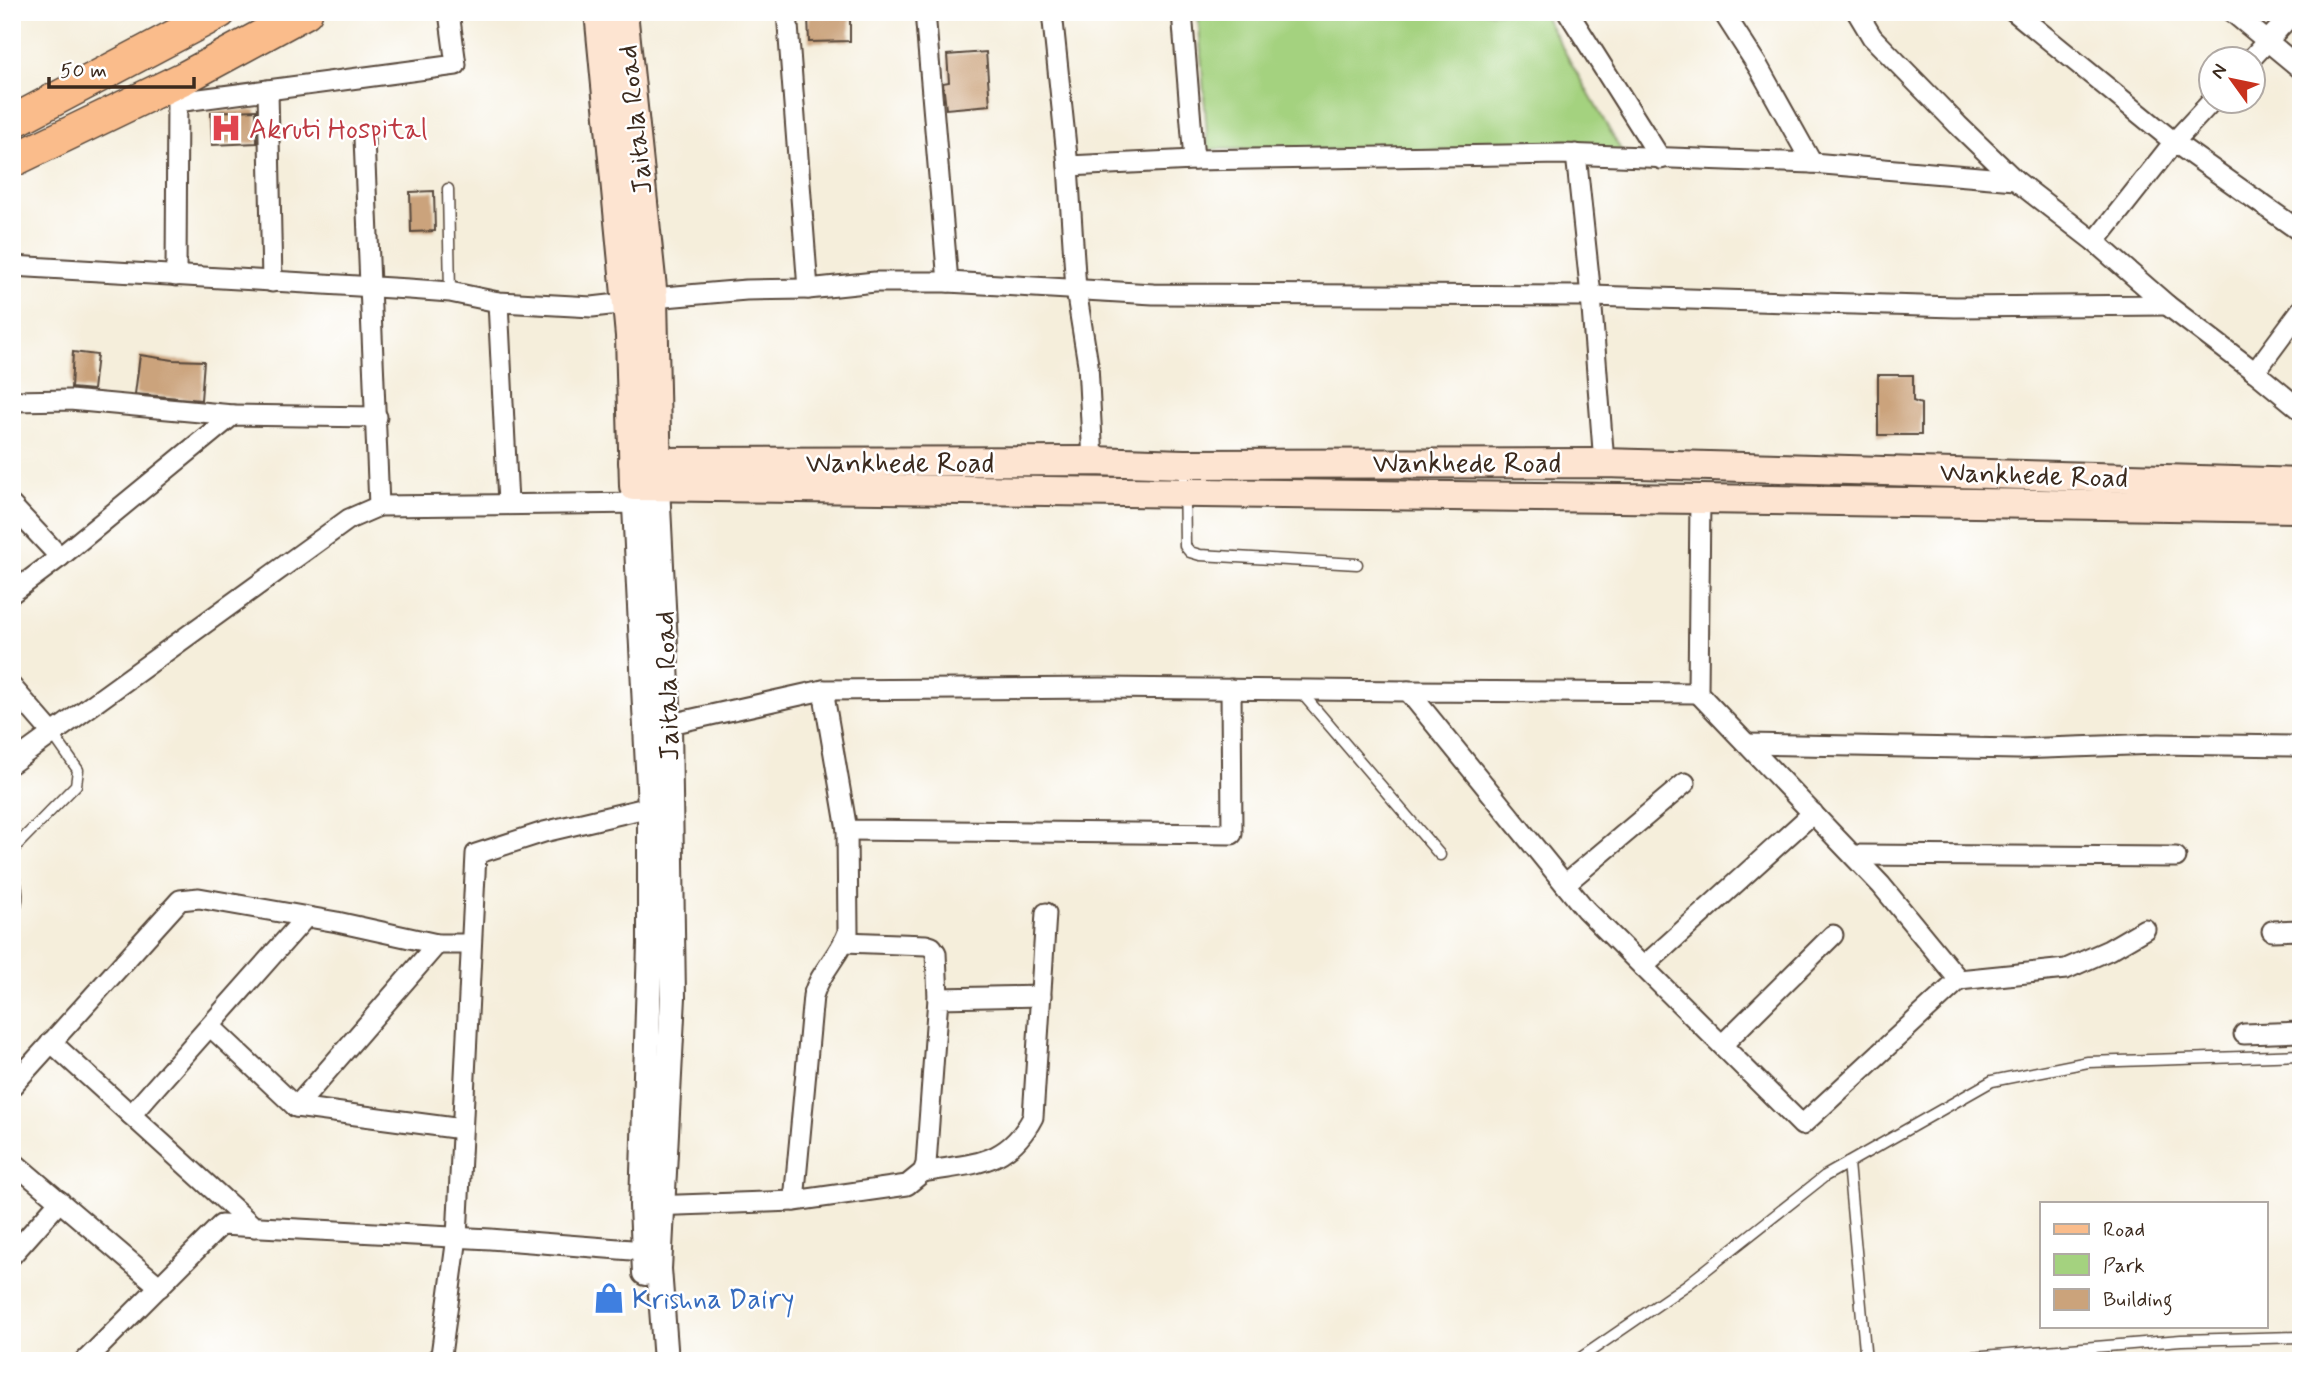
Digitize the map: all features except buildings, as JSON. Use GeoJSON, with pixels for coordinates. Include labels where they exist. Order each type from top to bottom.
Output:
{"type":"FeatureCollection","features":[{"type":"Feature","properties":{"kind":"main road"},"geometry":{"type":"LineString","coordinates":[[12,122],[220,12]]}},
{"type":"Feature","properties":{"kind":"main road"},"geometry":{"type":"LineString","coordinates":[[12,161],[177,92],[306,12]]}},
{"type":"Feature","properties":{"kind":"main road","name":"Jaitala Road"},"geometry":{"type":"LineString","coordinates":[[599,12],[640,300]]}},
{"type":"Feature","properties":{"kind":"main road","name":"Jaitala Road"},"geometry":{"type":"LineString","coordinates":[[623,12],[640,300],[630,336],[646,484]]}},
{"type":"Feature","properties":{"kind":"main road","name":"Wankhede Road"},"geometry":{"type":"LineString","coordinates":[[646,484],[1093,461],[1184,464],[1604,463],[2301,483]]}},
{"type":"Feature","properties":{"kind":"main road","name":"Wankhede Road"},"geometry":{"type":"LineString","coordinates":[[646,484],[1184,494],[2301,508]]}},
{"type":"Feature","properties":{"kind":"street"},"geometry":{"type":"LineString","coordinates":[[176,276],[177,92],[268,90],[456,65],[449,12]]}},
{"type":"Feature","properties":{"kind":"street"},"geometry":{"type":"LineString","coordinates":[[787,12],[808,289]]}},
{"type":"Feature","properties":{"kind":"street"},"geometry":{"type":"LineString","coordinates":[[925,12],[948,282]]}},
{"type":"Feature","properties":{"kind":"street"},"geometry":{"type":"LineString","coordinates":[[1052,12],[1068,166],[1076,290],[1088,364],[1093,461]]}},
{"type":"Feature","properties":{"kind":"street"},"geometry":{"type":"LineString","coordinates":[[1182,12],[1194,160]]}},
{"type":"Feature","properties":{"kind":"street"},"geometry":{"type":"LineString","coordinates":[[1568,12],[1661,159]]}},
{"type":"Feature","properties":{"kind":"street"},"geometry":{"type":"LineString","coordinates":[[1723,12],[1759,68],[1812,163]]}},
{"type":"Feature","properties":{"kind":"street"},"geometry":{"type":"LineString","coordinates":[[1857,12],[1872,37],[2015,180],[2095,242],[2167,305],[2301,410]]}},
{"type":"Feature","properties":{"kind":"street"},"geometry":{"type":"LineString","coordinates":[[2015,12],[2174,142],[2301,232]]}},
{"type":"Feature","properties":{"kind":"street"},"geometry":{"type":"LineString","coordinates":[[2232,12],[2301,69]]}},
{"type":"Feature","properties":{"kind":"street"},"geometry":{"type":"LineString","coordinates":[[2262,46],[2294,12]]}},
{"type":"Feature","properties":{"kind":"street"},"geometry":{"type":"LineString","coordinates":[[268,90],[272,282]]}},
{"type":"Feature","properties":{"kind":"street"},"geometry":{"type":"LineString","coordinates":[[2095,242],[2198,115]]}},
{"type":"Feature","properties":{"kind":"street"},"geometry":{"type":"LineString","coordinates":[[364,138],[379,506]]}},
{"type":"Feature","properties":{"kind":"street"},"geometry":{"type":"LineString","coordinates":[[1068,166],[1194,160],[1576,155],[1812,163],[2015,180]]}},
{"type":"Feature","properties":{"kind":"street"},"geometry":{"type":"LineString","coordinates":[[1576,155],[1591,296],[1604,463]]}},
{"type":"Feature","properties":{"kind":"street"},"geometry":{"type":"LineString","coordinates":[[12,266],[450,292],[498,302],[592,307],[746,290],[808,289],[875,282],[948,282],[1076,290],[1273,296],[1591,296],[1955,307],[2167,305]]}},
{"type":"Feature","properties":{"kind":"street"},"geometry":{"type":"LineString","coordinates":[[498,302],[508,503]]}},
{"type":"Feature","properties":{"kind":"street"},"geometry":{"type":"LineString","coordinates":[[2255,372],[2301,310]]}},
{"type":"Feature","properties":{"kind":"street"},"geometry":{"type":"LineString","coordinates":[[12,401],[70,400],[233,415],[377,417]]}},
{"type":"Feature","properties":{"kind":"street"},"geometry":{"type":"LineString","coordinates":[[12,593],[233,415]]}},
{"type":"Feature","properties":{"kind":"street"},"geometry":{"type":"LineString","coordinates":[[12,763],[349,519],[379,506],[508,503],[646,484]]}},
{"type":"Feature","properties":{"kind":"street","name":"Jaitala Road"},"geometry":{"type":"LineString","coordinates":[[646,484],[673,997],[667,1139],[651,1206]]}},
{"type":"Feature","properties":{"kind":"street"},"geometry":{"type":"LineString","coordinates":[[1700,499],[1699,693],[1881,885],[1959,980]]}},
{"type":"Feature","properties":{"kind":"street"},"geometry":{"type":"LineString","coordinates":[[12,506],[60,557]]}},
{"type":"Feature","properties":{"kind":"street"},"geometry":{"type":"LineString","coordinates":[[12,687],[52,733]]}},
{"type":"Feature","properties":{"kind":"street"},"geometry":{"type":"LineString","coordinates":[[657,727],[823,690],[1231,689],[1699,693]]}},
{"type":"Feature","properties":{"kind":"street"},"geometry":{"type":"LineString","coordinates":[[847,830],[1232,834],[1231,689]]}},
{"type":"Feature","properties":{"kind":"street"},"geometry":{"type":"LineString","coordinates":[[794,1201],[813,996],[820,978],[848,932],[847,830],[823,690]]}},
{"type":"Feature","properties":{"kind":"street"},"geometry":{"type":"LineString","coordinates":[[1408,691],[1585,909],[1802,1125],[1959,980],[2066,968],[2109,950],[2145,929]]}},
{"type":"Feature","properties":{"kind":"street","name":"Jaitala Road"},"geometry":{"type":"LineString","coordinates":[[650,1361],[650,807],[657,727]]}},
{"type":"Feature","properties":{"kind":"street"},"geometry":{"type":"LineString","coordinates":[[1747,744],[2018,749],[2158,744],[2292,746]]}},
{"type":"Feature","properties":{"kind":"street"},"geometry":{"type":"LineString","coordinates":[[1565,884],[1685,783]]}},
{"type":"Feature","properties":{"kind":"street"},"geometry":{"type":"LineString","coordinates":[[435,1361],[441,1355],[457,1237],[476,853],[544,832],[650,807]]}},
{"type":"Feature","properties":{"kind":"street"},"geometry":{"type":"LineString","coordinates":[[1643,967],[1813,813]]}},
{"type":"Feature","properties":{"kind":"street"},"geometry":{"type":"LineString","coordinates":[[1853,855],[2176,857]]}},
{"type":"Feature","properties":{"kind":"street"},"geometry":{"type":"LineString","coordinates":[[12,1086],[180,900],[199,898],[438,944],[471,944]]}},
{"type":"Feature","properties":{"kind":"street"},"geometry":{"type":"LineString","coordinates":[[651,1206],[794,1201],[907,1185],[923,1172],[991,1160],[1015,1144],[1033,1117],[1046,913]]}},
{"type":"Feature","properties":{"kind":"street"},"geometry":{"type":"LineString","coordinates":[[131,1115],[306,917]]}},
{"type":"Feature","properties":{"kind":"street"},"geometry":{"type":"LineString","coordinates":[[2272,931],[2301,930]]}},
{"type":"Feature","properties":{"kind":"street"},"geometry":{"type":"LineString","coordinates":[[1722,1045],[1833,935]]}},
{"type":"Feature","properties":{"kind":"street"},"geometry":{"type":"LineString","coordinates":[[844,942],[926,945],[932,947],[936,953],[938,998],[926,1164],[923,1172]]}},
{"type":"Feature","properties":{"kind":"street"},"geometry":{"type":"LineString","coordinates":[[296,1107],[438,944]]}},
{"type":"Feature","properties":{"kind":"street"},"geometry":{"type":"LineString","coordinates":[[938,998],[1041,996]]}},
{"type":"Feature","properties":{"kind":"street"},"geometry":{"type":"LineString","coordinates":[[210,1026],[296,1107],[462,1129]]}},
{"type":"Feature","properties":{"kind":"street"},"geometry":{"type":"LineString","coordinates":[[2244,1034],[2301,1032]]}},
{"type":"Feature","properties":{"kind":"street"},"geometry":{"type":"LineString","coordinates":[[51,1042],[254,1227]]}},
{"type":"Feature","properties":{"kind":"street"},"geometry":{"type":"LineString","coordinates":[[12,1161],[160,1287]]}},
{"type":"Feature","properties":{"kind":"street"},"geometry":{"type":"LineString","coordinates":[[12,1255],[60,1201]]}},
{"type":"Feature","properties":{"kind":"street"},"geometry":{"type":"LineString","coordinates":[[86,1361],[221,1225],[457,1237],[652,1252]]}},
{"type":"Feature","properties":{"kind":"street","name":"Jaitala Road"},"geometry":{"type":"LineString","coordinates":[[652,1252],[666,1361]]}},
{"type":"Feature","properties":{"kind":"lane"},"geometry":{"type":"LineString","coordinates":[[448,189],[450,292]]}},
{"type":"Feature","properties":{"kind":"lane"},"geometry":{"type":"LineString","coordinates":[[1184,464],[1185,546],[1190,552],[1200,555],[1357,564]]}},
{"type":"Feature","properties":{"kind":"lane"},"geometry":{"type":"LineString","coordinates":[[1300,690],[1440,855]]}},
{"type":"Feature","properties":{"kind":"lane"},"geometry":{"type":"LineString","coordinates":[[12,854],[16,846],[76,785],[79,778],[78,770],[52,733]]}},
{"type":"Feature","properties":{"kind":"lane"},"geometry":{"type":"LineString","coordinates":[[12,870],[18,890],[18,903],[12,917]]}},
{"type":"Feature","properties":{"kind":"lane"},"geometry":{"type":"LineString","coordinates":[[1576,1361],[1688,1284],[1825,1175],[1992,1081],[2088,1062],[2301,1055]]}},
{"type":"Feature","properties":{"kind":"lane"},"geometry":{"type":"LineString","coordinates":[[1848,1163],[1866,1361]]}},
{"type":"Feature","properties":{"kind":"lane"},"geometry":{"type":"LineString","coordinates":[[1921,1361],[2180,1340],[2301,1337]]}},
{"type":"Feature","properties":{"kind":"green space"},"geometry":{"type":"Polygon","coordinates":[[[1198,12],[1542,12],[1622,152],[1208,149],[1198,12]]]}},
{"type":"Feature","properties":{"kind":"place","name":"Akruti Hospital"},"geometry":{"type":"Point","coordinates":[226,128]}},
{"type":"Feature","properties":{"kind":"place","name":"Krishna Dairy"},"geometry":{"type":"Point","coordinates":[609,1298]}}]}
